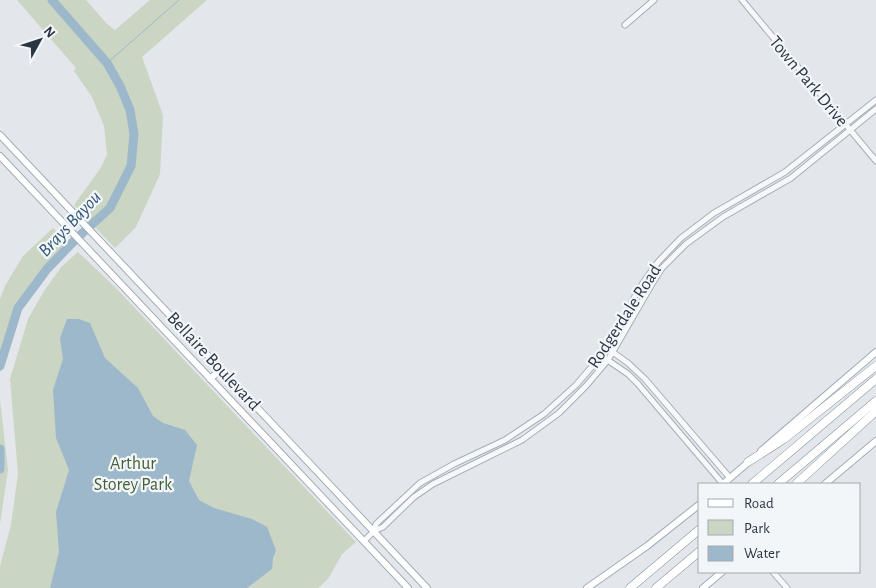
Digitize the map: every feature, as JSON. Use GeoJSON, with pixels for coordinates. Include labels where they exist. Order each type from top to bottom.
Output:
{"type":"FeatureCollection","features":[{"type":"Feature","properties":{"kind":"highway"},"geometry":{"type":"LineString","coordinates":[[748,462],[784,439],[876,366]]}},
{"type":"Feature","properties":{"kind":"highway"},"geometry":{"type":"LineString","coordinates":[[753,483],[876,379]]}},
{"type":"Feature","properties":{"kind":"highway"},"geometry":{"type":"LineString","coordinates":[[779,483],[876,401]]}},
{"type":"Feature","properties":{"kind":"highway"},"geometry":{"type":"LineString","coordinates":[[797,483],[874,413],[876,407]]}},
{"type":"Feature","properties":{"kind":"highway"},"geometry":{"type":"LineString","coordinates":[[630,588],[698,530]]}},
{"type":"Feature","properties":{"kind":"highway"},"geometry":{"type":"LineString","coordinates":[[656,588],[698,553]]}},
{"type":"Feature","properties":{"kind":"main road","name":"Bellaire Boulevard"},"geometry":{"type":"LineString","coordinates":[[1,139],[102,242],[427,588]]}},
{"type":"Feature","properties":{"kind":"main road","name":"Bellaire Boulevard"},"geometry":{"type":"LineString","coordinates":[[0,156],[408,588]]}},
{"type":"Feature","properties":{"kind":"main road"},"geometry":{"type":"LineString","coordinates":[[53,212],[63,202]]}},
{"type":"Feature","properties":{"kind":"main road"},"geometry":{"type":"LineString","coordinates":[[724,483],[876,352]]}},
{"type":"Feature","properties":{"kind":"main road"},"geometry":{"type":"LineString","coordinates":[[210,379],[221,369]]}},
{"type":"Feature","properties":{"kind":"main road"},"geometry":{"type":"LineString","coordinates":[[826,483],[876,442]]}},
{"type":"Feature","properties":{"kind":"main road"},"geometry":{"type":"LineString","coordinates":[[587,588],[647,546],[698,506]]}},
{"type":"Feature","properties":{"kind":"main road"},"geometry":{"type":"LineString","coordinates":[[703,588],[721,573]]}},
{"type":"Feature","properties":{"kind":"street"},"geometry":{"type":"LineString","coordinates":[[625,25],[654,0]]}},
{"type":"Feature","properties":{"kind":"street","name":"Town Park Drive"},"geometry":{"type":"LineString","coordinates":[[742,0],[876,162]]}},
{"type":"Feature","properties":{"kind":"street","name":"Rodgerdale Road"},"geometry":{"type":"LineString","coordinates":[[374,531],[376,524],[420,483],[518,432],[544,414],[566,395],[607,348],[635,296],[654,268],[670,249],[692,229],[714,213],[771,181],[876,100]]}},
{"type":"Feature","properties":{"kind":"street","name":"Rodgerdale Road"},"geometry":{"type":"LineString","coordinates":[[364,541],[374,531],[383,528],[424,489],[522,440],[549,422],[571,402],[608,360],[662,268],[675,255],[697,235],[723,217],[791,178],[876,109]]}},
{"type":"Feature","properties":{"kind":"street"},"geometry":{"type":"LineString","coordinates":[[771,181],[776,188]]}},
{"type":"Feature","properties":{"kind":"street"},"geometry":{"type":"LineString","coordinates":[[692,229],[697,235]]}},
{"type":"Feature","properties":{"kind":"street"},"geometry":{"type":"LineString","coordinates":[[670,249],[675,255]]}},
{"type":"Feature","properties":{"kind":"street"},"geometry":{"type":"LineString","coordinates":[[607,348],[640,373],[730,478]]}},
{"type":"Feature","properties":{"kind":"street"},"geometry":{"type":"LineString","coordinates":[[601,356],[634,379],[722,483]]}},
{"type":"Feature","properties":{"kind":"street"},"geometry":{"type":"LineString","coordinates":[[664,414],[670,408]]}},
{"type":"Feature","properties":{"kind":"street"},"geometry":{"type":"LineString","coordinates":[[518,432],[522,440]]}},
{"type":"Feature","properties":{"kind":"street"},"geometry":{"type":"LineString","coordinates":[[442,470],[446,477]]}},
{"type":"Feature","properties":{"kind":"street"},"geometry":{"type":"LineString","coordinates":[[775,573],[787,588]]}},
{"type":"Feature","properties":{"kind":"green space"},"geometry":{"type":"Polygon","coordinates":[[[17,0],[86,0],[107,24],[115,30],[150,0],[207,0],[142,57],[163,115],[160,174],[136,227],[115,248],[74,205],[100,169],[107,155],[104,126],[92,97],[74,71],[76,68],[17,0]]]}},
{"type":"Feature","properties":{"kind":"green space"},"geometry":{"type":"Polygon","coordinates":[[[53,228],[70,245],[61,252],[38,280],[21,310],[0,373],[0,299],[5,286],[23,256],[53,228]]]}},
{"type":"Feature","properties":{"kind":"green space","name":"Arthur Storey Park"},"geometry":{"type":"Polygon","coordinates":[[[78,252],[116,288],[356,542],[342,554],[328,579],[318,588],[0,588],[0,566],[11,525],[18,474],[10,379],[28,319],[44,291],[62,266],[78,252]]]}},
{"type":"Feature","properties":{"kind":"green space"},"geometry":{"type":"Polygon","coordinates":[[[0,400],[8,470],[0,524],[0,400]]]}},
{"type":"Feature","properties":{"kind":"water"},"geometry":{"type":"Polygon","coordinates":[[[67,319],[79,319],[90,323],[105,358],[138,388],[153,416],[163,423],[185,430],[197,445],[189,481],[199,500],[214,508],[252,519],[267,527],[276,550],[272,569],[247,588],[50,588],[59,552],[56,512],[69,470],[56,438],[53,390],[63,359],[60,338],[67,319]]]}},
{"type":"Feature","properties":{"kind":"waterway","name":"Brays Bayou"},"geometry":{"type":"LineString","coordinates":[[0,366],[18,308],[47,269],[110,208],[131,166],[134,134],[130,110],[120,86],[107,63],[52,0]]}},
{"type":"Feature","properties":{"kind":"waterway"},"geometry":{"type":"LineString","coordinates":[[107,63],[179,0]]}},
{"type":"Feature","properties":{"kind":"waterway","name":"Brays Bayou"},"geometry":{"type":"LineString","coordinates":[[0,449],[0,469]]}}]}
